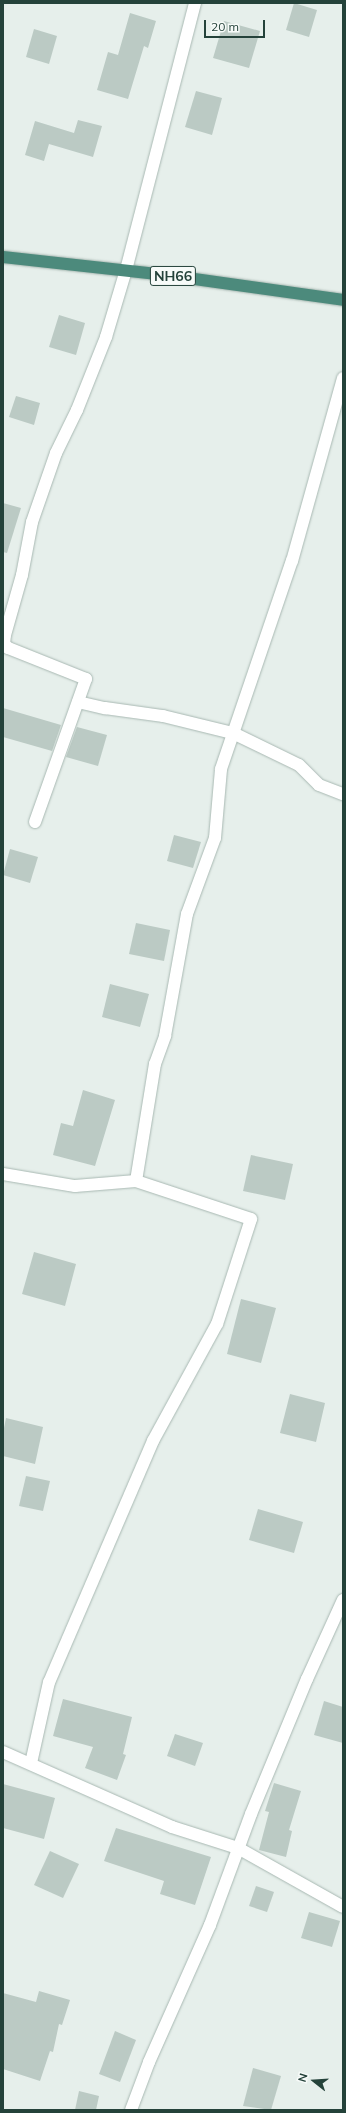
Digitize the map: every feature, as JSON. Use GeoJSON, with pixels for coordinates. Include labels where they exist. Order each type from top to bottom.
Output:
{"type":"FeatureCollection","features":[{"type":"Feature","properties":{"kind":"highway","name":"NH66"},"geometry":{"type":"LineString","coordinates":[[3,257],[126,270],[343,300]]}},
{"type":"Feature","properties":{"kind":"street"},"geometry":{"type":"LineString","coordinates":[[35,822],[86,679],[8,648],[4,644],[22,575],[32,522],[56,453],[77,410],[106,337],[126,270],[195,3]]}},
{"type":"Feature","properties":{"kind":"street"},"geometry":{"type":"LineString","coordinates":[[136,1181],[155,1064],[165,1036],[187,914],[215,838],[221,769],[292,561],[343,378]]}},
{"type":"Feature","properties":{"kind":"street"},"geometry":{"type":"LineString","coordinates":[[78,702],[105,708],[163,716],[233,733],[299,765],[319,785],[343,794]]}},
{"type":"Feature","properties":{"kind":"street"},"geometry":{"type":"LineString","coordinates":[[3,1174],[75,1186],[136,1181],[251,1219],[217,1324],[153,1441],[49,1682],[31,1763]]}},
{"type":"Feature","properties":{"kind":"street"},"geometry":{"type":"LineString","coordinates":[[131,2110],[149,2062],[210,1926],[238,1848],[304,1686],[343,1600]]}},
{"type":"Feature","properties":{"kind":"street"},"geometry":{"type":"LineString","coordinates":[[3,1752],[31,1763],[94,1795],[172,1827],[238,1848],[343,1907]]}},
{"type":"Feature","properties":{"kind":"building"},"geometry":{"type":"Polygon","coordinates":[[[294,3],[317,10],[309,37],[286,30],[294,3]]]}},
{"type":"Feature","properties":{"kind":"building"},"geometry":{"type":"Polygon","coordinates":[[[130,13],[156,21],[148,48],[144,46],[128,99],[97,90],[108,52],[118,55],[130,13]]]}},
{"type":"Feature","properties":{"kind":"building"},"geometry":{"type":"Polygon","coordinates":[[[224,21],[260,31],[249,68],[213,58],[224,21]]]}},
{"type":"Feature","properties":{"kind":"building"},"geometry":{"type":"Polygon","coordinates":[[[34,29],[57,36],[49,64],[26,57],[34,29]]]}},
{"type":"Feature","properties":{"kind":"building"},"geometry":{"type":"Polygon","coordinates":[[[196,91],[222,98],[212,135],[185,127],[196,91]]]}},
{"type":"Feature","properties":{"kind":"building"},"geometry":{"type":"Polygon","coordinates":[[[78,120],[102,126],[93,157],[49,144],[44,161],[25,155],[35,121],[74,133],[78,120]]]}},
{"type":"Feature","properties":{"kind":"building"},"geometry":{"type":"Polygon","coordinates":[[[59,315],[85,323],[76,355],[49,347],[59,315]]]}},
{"type":"Feature","properties":{"kind":"building"},"geometry":{"type":"Polygon","coordinates":[[[16,396],[40,403],[34,425],[9,417],[16,396]]]}},
{"type":"Feature","properties":{"kind":"building"},"geometry":{"type":"Polygon","coordinates":[[[3,503],[21,508],[7,553],[3,552],[3,503]]]}},
{"type":"Feature","properties":{"kind":"building"},"geometry":{"type":"Polygon","coordinates":[[[3,708],[61,725],[52,751],[3,737],[3,708]]]}},
{"type":"Feature","properties":{"kind":"building"},"geometry":{"type":"Polygon","coordinates":[[[77,727],[107,735],[98,766],[66,757],[77,727]]]}},
{"type":"Feature","properties":{"kind":"building"},"geometry":{"type":"Polygon","coordinates":[[[174,835],[201,842],[193,868],[167,861],[174,835]]]}},
{"type":"Feature","properties":{"kind":"building"},"geometry":{"type":"Polygon","coordinates":[[[10,849],[38,857],[30,883],[3,875],[10,849]]]}},
{"type":"Feature","properties":{"kind":"building"},"geometry":{"type":"Polygon","coordinates":[[[136,923],[170,930],[164,961],[129,954],[136,923]]]}},
{"type":"Feature","properties":{"kind":"building"},"geometry":{"type":"Polygon","coordinates":[[[110,984],[149,994],[140,1027],[102,1017],[110,984]]]}},
{"type":"Feature","properties":{"kind":"building"},"geometry":{"type":"Polygon","coordinates":[[[83,1090],[115,1100],[95,1166],[53,1155],[61,1123],[73,1126],[83,1090]]]}},
{"type":"Feature","properties":{"kind":"building"},"geometry":{"type":"Polygon","coordinates":[[[251,1155],[293,1164],[285,1200],[243,1191],[251,1155]]]}},
{"type":"Feature","properties":{"kind":"building"},"geometry":{"type":"Polygon","coordinates":[[[34,1252],[76,1264],[65,1306],[22,1294],[34,1252]]]}},
{"type":"Feature","properties":{"kind":"building"},"geometry":{"type":"Polygon","coordinates":[[[241,1299],[276,1308],[261,1363],[227,1354],[241,1299]]]}},
{"type":"Feature","properties":{"kind":"building"},"geometry":{"type":"Polygon","coordinates":[[[290,1394],[325,1403],[316,1442],[280,1433],[290,1394]]]}},
{"type":"Feature","properties":{"kind":"building"},"geometry":{"type":"Polygon","coordinates":[[[6,1418],[43,1427],[35,1464],[3,1456],[3,1433],[6,1418]]]}},
{"type":"Feature","properties":{"kind":"building"},"geometry":{"type":"Polygon","coordinates":[[[26,1476],[50,1481],[43,1511],[19,1506],[26,1476]]]}},
{"type":"Feature","properties":{"kind":"building"},"geometry":{"type":"Polygon","coordinates":[[[258,1509],[303,1522],[294,1553],[249,1540],[258,1509]]]}},
{"type":"Feature","properties":{"kind":"building"},"geometry":{"type":"Polygon","coordinates":[[[63,1699],[132,1717],[123,1754],[126,1755],[117,1780],[85,1768],[93,1747],[53,1736],[63,1699]]]}},
{"type":"Feature","properties":{"kind":"building"},"geometry":{"type":"Polygon","coordinates":[[[324,1701],[343,1707],[343,1743],[314,1735],[324,1701]]]}},
{"type":"Feature","properties":{"kind":"building"},"geometry":{"type":"Polygon","coordinates":[[[175,1734],[203,1743],[195,1766],[167,1756],[175,1734]]]}},
{"type":"Feature","properties":{"kind":"building"},"geometry":{"type":"Polygon","coordinates":[[[274,1783],[301,1791],[289,1830],[292,1831],[286,1857],[259,1850],[269,1812],[265,1811],[274,1783]]]}},
{"type":"Feature","properties":{"kind":"building"},"geometry":{"type":"Polygon","coordinates":[[[3,1784],[55,1798],[44,1839],[3,1828],[3,1784]]]}},
{"type":"Feature","properties":{"kind":"building"},"geometry":{"type":"Polygon","coordinates":[[[116,1828],[211,1857],[195,1905],[160,1894],[164,1881],[104,1861],[116,1828]]]}},
{"type":"Feature","properties":{"kind":"building"},"geometry":{"type":"Polygon","coordinates":[[[50,1851],[79,1864],[63,1898],[34,1885],[50,1851]]]}},
{"type":"Feature","properties":{"kind":"building"},"geometry":{"type":"Polygon","coordinates":[[[256,1886],[274,1892],[267,1912],[249,1906],[256,1886]]]}},
{"type":"Feature","properties":{"kind":"building"},"geometry":{"type":"Polygon","coordinates":[[[309,1912],[340,1921],[332,1947],[301,1938],[309,1912]]]}},
{"type":"Feature","properties":{"kind":"building"},"geometry":{"type":"Polygon","coordinates":[[[39,1991],[70,2000],[62,2025],[59,2024],[53,2052],[50,2051],[40,2081],[3,2069],[3,1993],[36,2002],[39,1991]]]}},
{"type":"Feature","properties":{"kind":"building"},"geometry":{"type":"Polygon","coordinates":[[[115,2031],[136,2040],[120,2082],[99,2074],[115,2031]]]}},
{"type":"Feature","properties":{"kind":"building"},"geometry":{"type":"Polygon","coordinates":[[[253,2068],[281,2076],[271,2110],[243,2106],[253,2068]]]}},
{"type":"Feature","properties":{"kind":"building"},"geometry":{"type":"Polygon","coordinates":[[[79,2091],[99,2096],[96,2110],[75,2110],[79,2091]]]}}]}
